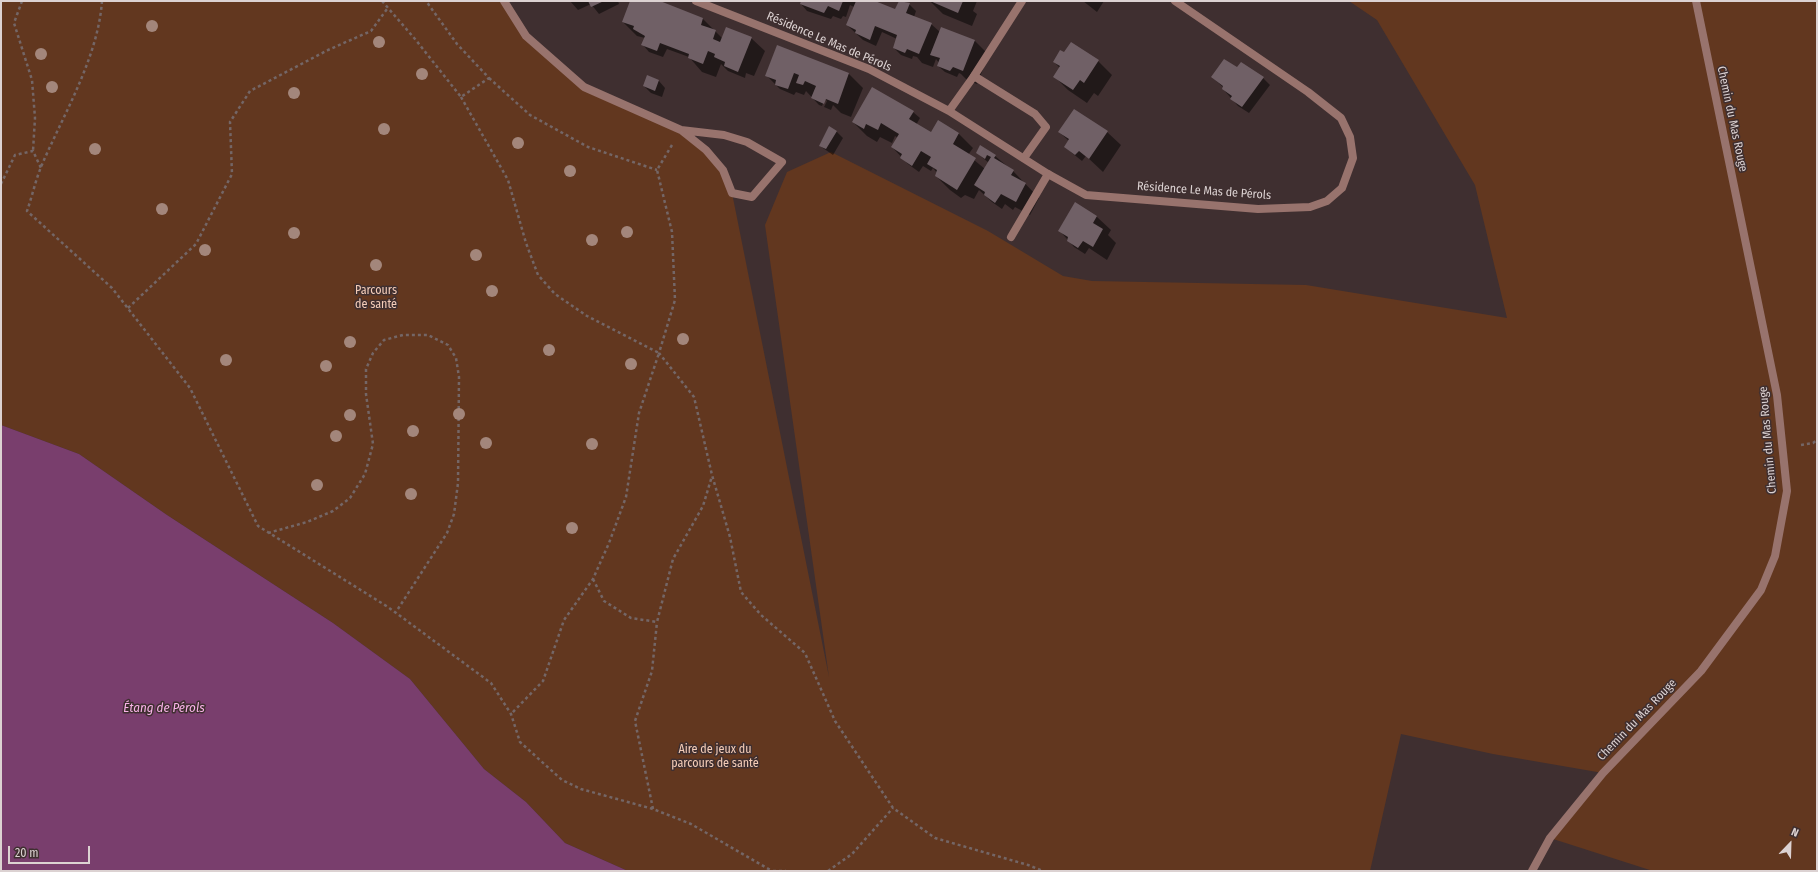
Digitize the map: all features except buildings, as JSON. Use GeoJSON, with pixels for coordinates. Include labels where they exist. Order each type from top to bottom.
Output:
{"type":"FeatureCollection","features":[{"type":"Feature","properties":{"kind":"street"},"geometry":{"type":"LineString","coordinates":[[504,1],[526,36],[584,87],[681,130],[706,150],[723,170],[732,193],[752,197],[782,162],[747,142],[724,135],[681,130]]}},
{"type":"Feature","properties":{"kind":"street","name":"Résidence Le Mas de Pérols"},"geometry":{"type":"LineString","coordinates":[[696,1],[869,68],[949,111],[1048,174],[1086,195],[1258,209],[1310,207],[1327,201],[1342,188],[1353,158],[1350,137],[1341,118],[1308,92],[1175,1]]}},
{"type":"Feature","properties":{"kind":"street"},"geometry":{"type":"LineString","coordinates":[[949,111],[974,76],[1022,1]]}},
{"type":"Feature","properties":{"kind":"street","name":"Chemin du Mas Rouge"},"geometry":{"type":"LineString","coordinates":[[1532,871],[1550,838],[1603,773],[1701,671],[1760,590],[1775,556],[1787,491],[1777,395],[1696,1]]}},
{"type":"Feature","properties":{"kind":"street"},"geometry":{"type":"LineString","coordinates":[[974,76],[1035,114],[1046,127],[1024,158]]}},
{"type":"Feature","properties":{"kind":"street"},"geometry":{"type":"LineString","coordinates":[[1011,237],[1048,174]]}},
{"type":"Feature","properties":{"kind":"path"},"geometry":{"type":"LineString","coordinates":[[22,1],[14,23],[32,80],[35,118],[33,151],[41,168]]}},
{"type":"Feature","properties":{"kind":"path"},"geometry":{"type":"LineString","coordinates":[[102,1],[99,29],[67,112],[41,168],[27,211],[112,288],[190,388],[258,526],[396,612],[491,683],[511,714],[520,742],[562,780],[581,789],[653,809],[691,824],[772,871],[786,871]]}},
{"type":"Feature","properties":{"kind":"path"},"geometry":{"type":"LineString","coordinates":[[382,1],[387,9],[415,39],[461,97],[508,180],[526,243],[538,275],[555,294],[587,316],[659,353],[694,397],[712,475],[730,537],[741,592],[760,615],[805,653],[835,721],[893,808],[935,838],[1028,865],[1043,871]]}},
{"type":"Feature","properties":{"kind":"path"},"geometry":{"type":"LineString","coordinates":[[426,1],[457,44],[488,78],[530,115],[588,147],[657,170]]}},
{"type":"Feature","properties":{"kind":"path"},"geometry":{"type":"LineString","coordinates":[[128,308],[196,244],[232,174],[230,122],[250,90],[371,30],[387,9]]}},
{"type":"Feature","properties":{"kind":"path"},"geometry":{"type":"LineString","coordinates":[[461,97],[488,78]]}},
{"type":"Feature","properties":{"kind":"path"},"geometry":{"type":"LineString","coordinates":[[511,714],[542,680],[556,647],[564,620],[593,579],[626,497],[639,413],[675,300],[672,232],[657,170],[681,130]]}},
{"type":"Feature","properties":{"kind":"path"},"geometry":{"type":"LineString","coordinates":[[1,184],[15,155],[33,151]]}},
{"type":"Feature","properties":{"kind":"path"},"geometry":{"type":"LineString","coordinates":[[268,533],[306,522],[333,511],[350,498],[365,474],[372,444],[366,394],[366,369],[373,353],[384,340],[403,335],[428,335],[448,345],[456,358],[458,377],[458,483],[454,514],[447,533],[396,612]]}},
{"type":"Feature","properties":{"kind":"path"},"geometry":{"type":"LineString","coordinates":[[653,809],[635,721],[652,671],[657,622],[673,559],[703,506],[712,475]]}},
{"type":"Feature","properties":{"kind":"path"},"geometry":{"type":"LineString","coordinates":[[593,579],[604,601],[631,618],[657,622]]}},
{"type":"Feature","properties":{"kind":"path"},"geometry":{"type":"LineString","coordinates":[[828,871],[852,854],[893,808]]}},
{"type":"Feature","properties":{"kind":"green space"},"geometry":{"type":"Polygon","coordinates":[[[1,1],[504,1],[526,36],[584,87],[681,130],[723,170],[732,193],[829,677],[765,225],[787,172],[831,152],[988,231],[1063,276],[1092,281],[1306,285],[1507,318],[1475,185],[1377,20],[1349,1],[1817,1],[1817,871],[1653,871],[1550,838],[1603,773],[1493,754],[1401,734],[1370,871],[628,871],[565,843],[526,802],[484,769],[410,679],[333,623],[167,515],[79,454],[1,425],[1,1]]]}},
{"type":"Feature","properties":{"kind":"water","name":"Étang de Pérols"},"geometry":{"type":"Polygon","coordinates":[[[1,425],[79,454],[167,515],[333,623],[410,679],[484,769],[526,802],[565,843],[628,871],[1,871],[1,425]]]}},
{"type":"Feature","properties":{"kind":"park label","name":"Parcours de santé"},"geometry":{"type":"Point","coordinates":[376,298]}},
{"type":"Feature","properties":{"kind":"park label","name":"Aire de jeux du parcours de santé"},"geometry":{"type":"Point","coordinates":[715,757]}}]}
